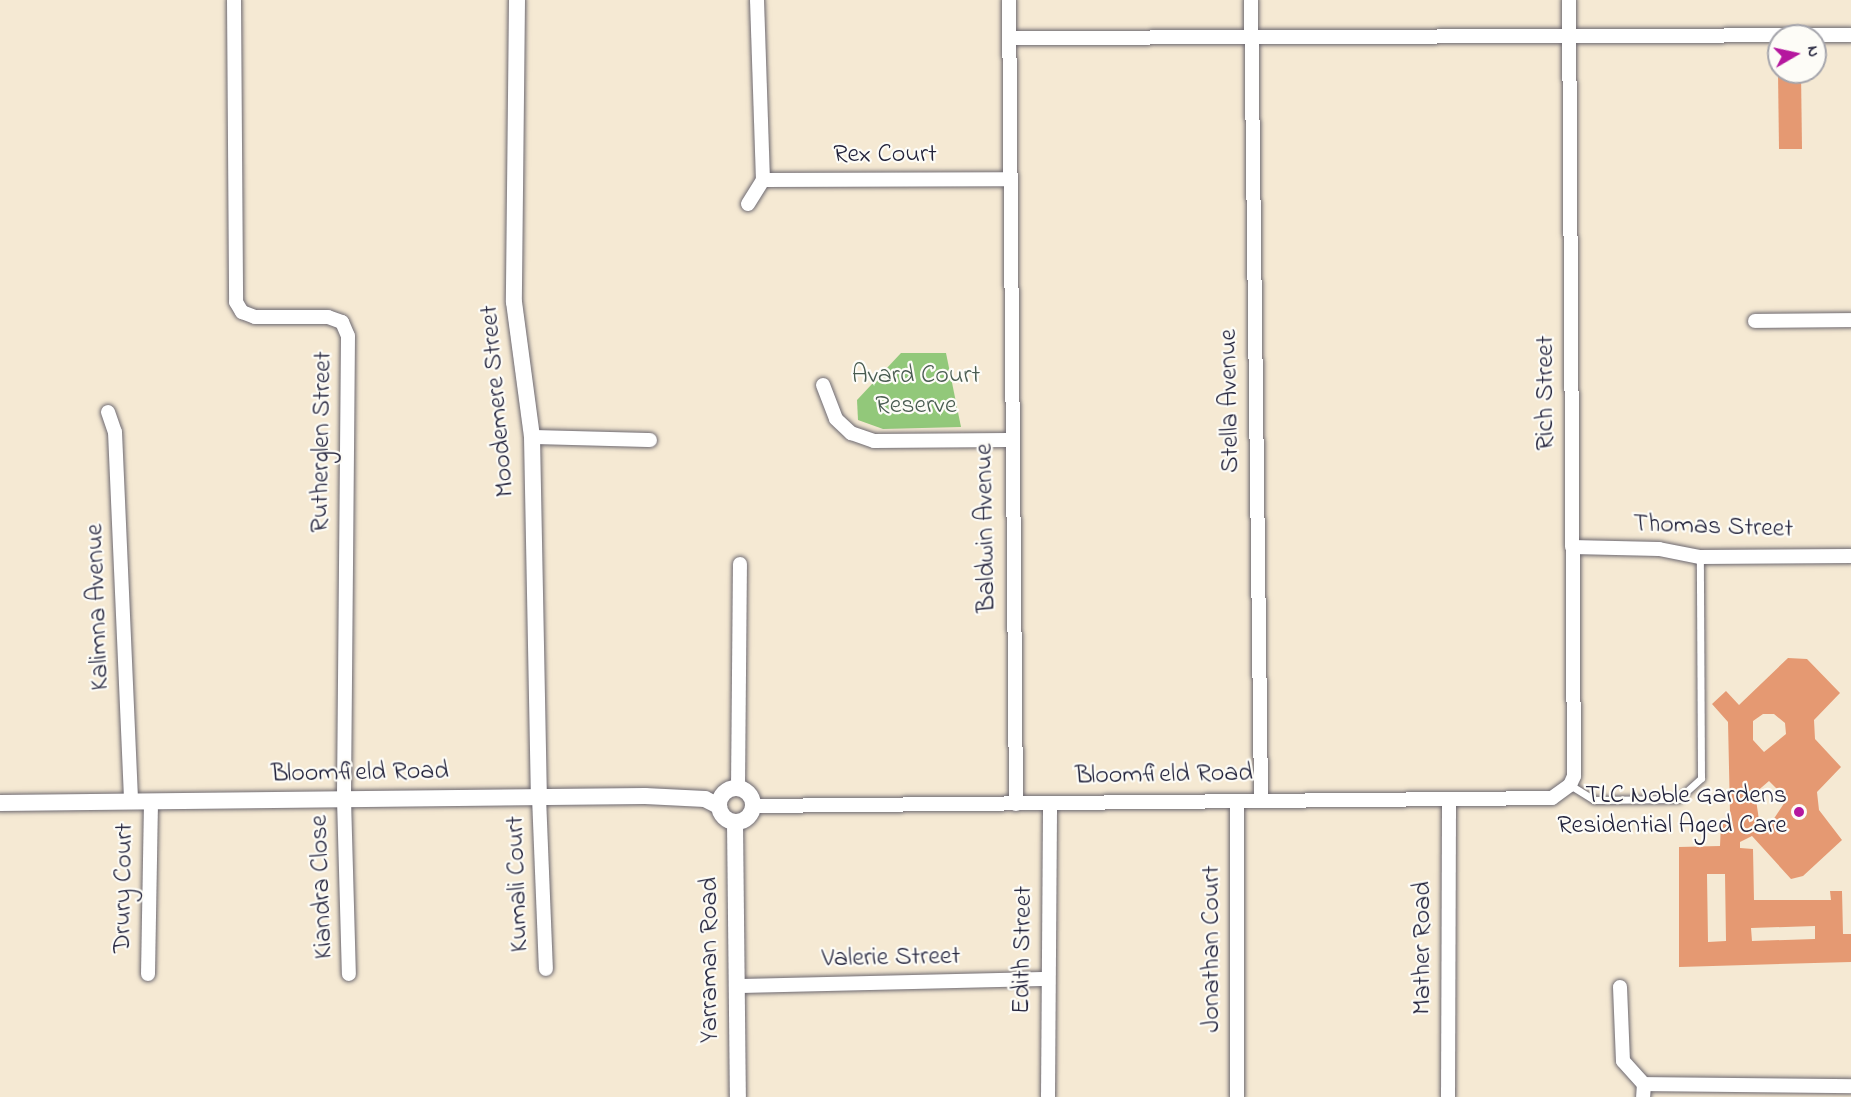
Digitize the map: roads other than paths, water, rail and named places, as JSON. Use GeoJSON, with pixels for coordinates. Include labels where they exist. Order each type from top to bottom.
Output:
{"type":"FeatureCollection","features":[{"type":"Feature","properties":{"kind":"street","name":"Rutherglen Street"},"geometry":{"type":"LineString","coordinates":[[234,0],[236,302],[242,312],[255,317],[328,317],[342,322],[348,336],[344,799]]}},
{"type":"Feature","properties":{"kind":"street","name":"Moodemere Street"},"geometry":{"type":"LineString","coordinates":[[517,0],[514,302],[532,437],[539,797]]}},
{"type":"Feature","properties":{"kind":"street"},"geometry":{"type":"LineString","coordinates":[[748,204],[763,180],[757,0]]}},
{"type":"Feature","properties":{"kind":"street","name":"Baldwin Avenue"},"geometry":{"type":"LineString","coordinates":[[1009,0],[1009,440],[1016,804]]}},
{"type":"Feature","properties":{"kind":"street","name":"Stella Avenue"},"geometry":{"type":"LineString","coordinates":[[1251,0],[1261,801]]}},
{"type":"Feature","properties":{"kind":"street","name":"Rich Street"},"geometry":{"type":"LineString","coordinates":[[1569,0],[1574,776],[1570,785]]}},
{"type":"Feature","properties":{"kind":"street"},"geometry":{"type":"LineString","coordinates":[[1009,38],[1851,35]]}},
{"type":"Feature","properties":{"kind":"street","name":"Rex Court"},"geometry":{"type":"LineString","coordinates":[[763,180],[1008,179]]}},
{"type":"Feature","properties":{"kind":"street"},"geometry":{"type":"LineString","coordinates":[[1755,321],[1851,320]]}},
{"type":"Feature","properties":{"kind":"street"},"geometry":{"type":"LineString","coordinates":[[823,385],[836,419],[851,433],[874,441],[1009,440]]}},
{"type":"Feature","properties":{"kind":"street","name":"Kalimna Avenue"},"geometry":{"type":"LineString","coordinates":[[108,412],[115,432],[131,802]]}},
{"type":"Feature","properties":{"kind":"street"},"geometry":{"type":"LineString","coordinates":[[532,437],[650,440]]}},
{"type":"Feature","properties":{"kind":"street","name":"Thomas Street"},"geometry":{"type":"LineString","coordinates":[[1572,547],[1659,549],[1700,557],[1851,556]]}},
{"type":"Feature","properties":{"kind":"street"},"geometry":{"type":"LineString","coordinates":[[738,788],[740,564]]}},
{"type":"Feature","properties":{"kind":"street","name":"Bloomfield Road"},"geometry":{"type":"LineString","coordinates":[[753,806],[1552,798],[1570,785]]}},
{"type":"Feature","properties":{"kind":"street"},"geometry":{"type":"LineString","coordinates":[[738,788],[751,796],[753,806],[745,820],[735,822],[719,806],[723,795],[738,788]]}},
{"type":"Feature","properties":{"kind":"street","name":"Bloomfield Road"},"geometry":{"type":"LineString","coordinates":[[0,803],[645,796],[705,799],[719,806]]}},
{"type":"Feature","properties":{"kind":"street","name":"Kumali Court"},"geometry":{"type":"LineString","coordinates":[[539,797],[546,969]]}},
{"type":"Feature","properties":{"kind":"street","name":"Kiandra Close"},"geometry":{"type":"LineString","coordinates":[[344,799],[349,974]]}},
{"type":"Feature","properties":{"kind":"street","name":"Mather Road"},"geometry":{"type":"LineString","coordinates":[[1448,1097],[1449,799]]}},
{"type":"Feature","properties":{"kind":"street","name":"Jonathan Court"},"geometry":{"type":"LineString","coordinates":[[1237,801],[1237,1097]]}},
{"type":"Feature","properties":{"kind":"street","name":"Drury Court"},"geometry":{"type":"LineString","coordinates":[[148,974],[151,802]]}},
{"type":"Feature","properties":{"kind":"street","name":"Edith Street"},"geometry":{"type":"LineString","coordinates":[[1048,1097],[1046,980],[1050,803]]}},
{"type":"Feature","properties":{"kind":"street","name":"Yarraman Road"},"geometry":{"type":"LineString","coordinates":[[735,822],[738,1097]]}},
{"type":"Feature","properties":{"kind":"street","name":"Valerie Street"},"geometry":{"type":"LineString","coordinates":[[737,986],[1046,980]]}},
{"type":"Feature","properties":{"kind":"street"},"geometry":{"type":"LineString","coordinates":[[1620,987],[1623,1061],[1644,1091],[1810,1091],[1851,1086]]}},
{"type":"Feature","properties":{"kind":"lane"},"geometry":{"type":"LineString","coordinates":[[1570,785],[1594,800],[1678,799],[1701,778],[1700,557]]}},
{"type":"Feature","properties":{"kind":"place","name":"TLC Noble Gardens Residential Aged Care"},"geometry":{"type":"Point","coordinates":[1799,812]}},
{"type":"Feature","properties":{"kind":"park label","name":"Avard Court Reserve"},"geometry":{"type":"Point","coordinates":[916,392]}}]}
